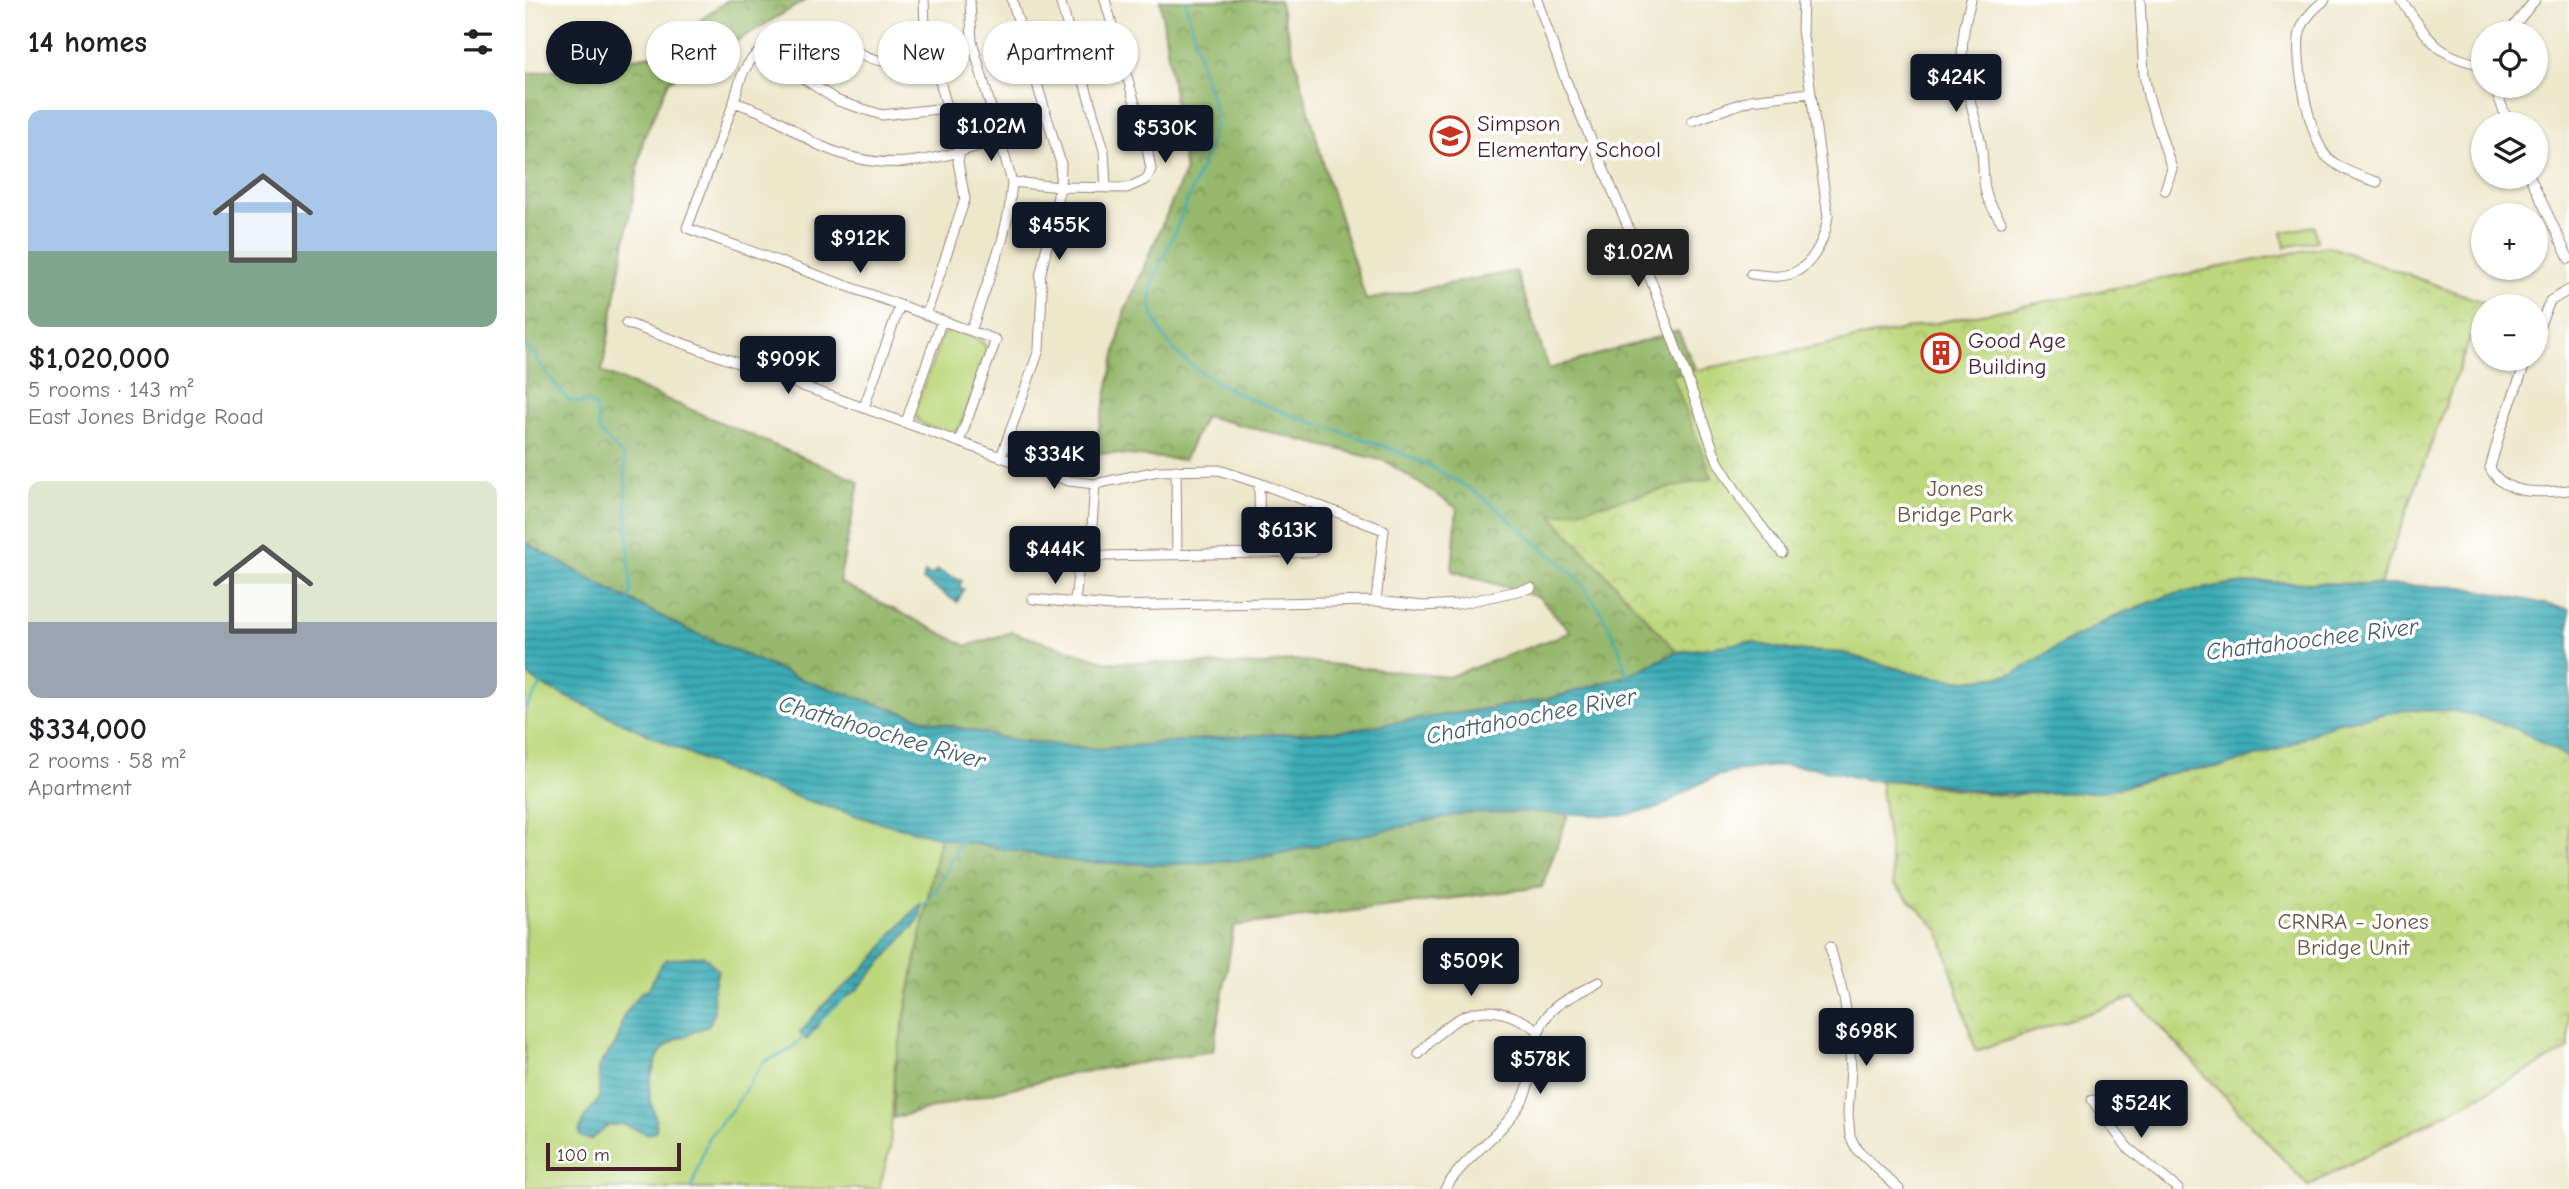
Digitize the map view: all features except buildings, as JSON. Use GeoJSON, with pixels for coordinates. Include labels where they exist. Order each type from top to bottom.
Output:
{"type":"FeatureCollection","features":[{"type":"Feature","properties":{"kind":"street"},"geometry":{"type":"LineString","coordinates":[[924,0],[925,21]]}},
{"type":"Feature","properties":{"kind":"street"},"geometry":{"type":"LineString","coordinates":[[970,0],[972,41],[1013,183],[1002,241],[971,331]]}},
{"type":"Feature","properties":{"kind":"street"},"geometry":{"type":"LineString","coordinates":[[1001,457],[1039,350],[1042,292],[1039,277],[1060,187],[1061,164],[1013,0]]}},
{"type":"Feature","properties":{"kind":"street"},"geometry":{"type":"LineString","coordinates":[[1059,0],[1104,150],[1105,188]]}},
{"type":"Feature","properties":{"kind":"street"},"geometry":{"type":"LineString","coordinates":[[1013,183],[1127,188],[1147,180],[1151,169],[1146,138],[1105,0]]}},
{"type":"Feature","properties":{"kind":"street"},"geometry":{"type":"LineString","coordinates":[[1537,0],[1564,76],[1652,283],[1718,462],[1743,502],[1782,553]]}},
{"type":"Feature","properties":{"kind":"street"},"geometry":{"type":"LineString","coordinates":[[1751,274],[1782,276],[1800,269],[1816,253],[1825,236],[1828,216],[1802,29],[1803,0]]}},
{"type":"Feature","properties":{"kind":"street"},"geometry":{"type":"LineString","coordinates":[[1971,0],[1962,29],[1961,67],[1981,145],[1986,195],[2001,222]]}},
{"type":"Feature","properties":{"kind":"street"},"geometry":{"type":"LineString","coordinates":[[2140,0],[2144,74],[2148,96],[2172,169],[2165,190]]}},
{"type":"Feature","properties":{"kind":"street"},"geometry":{"type":"LineString","coordinates":[[2325,0],[2311,12],[2300,31],[2301,80],[2314,136],[2326,157],[2351,173],[2377,182]]}},
{"type":"Feature","properties":{"kind":"street"},"geometry":{"type":"LineString","coordinates":[[2401,0],[2436,47],[2457,60],[2471,63]]}},
{"type":"Feature","properties":{"kind":"street"},"geometry":{"type":"LineString","coordinates":[[2518,21],[2535,0]]}},
{"type":"Feature","properties":{"kind":"street"},"geometry":{"type":"LineString","coordinates":[[754,56],[744,71],[687,229],[996,340],[959,442]]}},
{"type":"Feature","properties":{"kind":"street"},"geometry":{"type":"LineString","coordinates":[[812,84],[838,101],[882,115],[947,108]]}},
{"type":"Feature","properties":{"kind":"street"},"geometry":{"type":"LineString","coordinates":[[926,315],[965,199],[958,162],[960,152],[940,84]]}},
{"type":"Feature","properties":{"kind":"street"},"geometry":{"type":"LineString","coordinates":[[1692,121],[1751,100],[1810,93]]}},
{"type":"Feature","properties":{"kind":"street"},"geometry":{"type":"LineString","coordinates":[[734,102],[773,117],[818,145],[850,158],[881,163],[911,163],[999,140]]}},
{"type":"Feature","properties":{"kind":"street"},"geometry":{"type":"LineString","coordinates":[[2536,189],[2569,259]]}},
{"type":"Feature","properties":{"kind":"street"},"geometry":{"type":"LineString","coordinates":[[2548,306],[2550,301],[2569,290]]}},
{"type":"Feature","properties":{"kind":"street"},"geometry":{"type":"LineString","coordinates":[[865,407],[900,305]]}},
{"type":"Feature","properties":{"kind":"street"},"geometry":{"type":"LineString","coordinates":[[906,422],[941,320]]}},
{"type":"Feature","properties":{"kind":"street"},"geometry":{"type":"LineString","coordinates":[[626,323],[1069,481],[1095,484],[1159,471],[1219,470],[1259,483],[1384,530],[1376,601]]}},
{"type":"Feature","properties":{"kind":"street"},"geometry":{"type":"LineString","coordinates":[[2523,371],[2490,468],[2495,477],[2507,486],[2545,492],[2569,490]]}},
{"type":"Feature","properties":{"kind":"street"},"geometry":{"type":"LineString","coordinates":[[1177,470],[1177,554]]}},
{"type":"Feature","properties":{"kind":"street"},"geometry":{"type":"LineString","coordinates":[[1259,483],[1260,553]]}},
{"type":"Feature","properties":{"kind":"street"},"geometry":{"type":"LineString","coordinates":[[1075,603],[1079,564],[1092,526],[1095,484]]}},
{"type":"Feature","properties":{"kind":"street"},"geometry":{"type":"LineString","coordinates":[[1084,549],[1103,556],[1313,552]]}},
{"type":"Feature","properties":{"kind":"street"},"geometry":{"type":"LineString","coordinates":[[1033,599],[1111,606],[1376,601],[1423,606],[1458,604],[1531,588]]}},
{"type":"Feature","properties":{"kind":"street"},"geometry":{"type":"LineString","coordinates":[[1829,947],[1844,998],[1848,1023],[1851,1068],[1848,1113],[1850,1136],[1857,1150],[1899,1189]]}},
{"type":"Feature","properties":{"kind":"street"},"geometry":{"type":"LineString","coordinates":[[1445,1189],[1521,1103],[1529,1081],[1538,1030],[1550,1010],[1599,982]]}},
{"type":"Feature","properties":{"kind":"street"},"geometry":{"type":"LineString","coordinates":[[1419,1054],[1447,1024],[1473,1012],[1508,1013],[1538,1030]]}},
{"type":"Feature","properties":{"kind":"street"},"geometry":{"type":"LineString","coordinates":[[2092,1100],[2127,1147],[2178,1189]]}},
{"type":"Feature","properties":{"kind":"green space"},"geometry":{"type":"Polygon","coordinates":[[[728,0],[806,0],[770,21],[754,21],[754,31],[740,39],[740,21],[699,21],[728,0]]]}},
{"type":"Feature","properties":{"kind":"green space"},"geometry":{"type":"Polygon","coordinates":[[[1160,0],[1279,0],[1328,180],[1366,300],[1516,271],[1549,369],[1678,331],[1696,371],[2328,246],[2471,298],[2471,335],[2380,584],[2262,582],[1677,652],[1627,676],[1548,699],[1341,731],[1226,737],[1098,749],[1013,740],[930,721],[800,679],[688,630],[525,542],[525,74],[546,71],[546,84],[632,84],[632,58],[646,56],[646,84],[668,84],[643,140],[602,372],[854,479],[859,483],[839,582],[967,646],[1012,632],[1107,662],[1264,665],[1292,660],[1448,677],[1571,632],[1539,597],[1452,571],[1457,508],[1385,461],[1205,416],[1184,460],[1094,452],[1124,313],[1185,172],[1160,0]]]}},
{"type":"Feature","properties":{"kind":"green space"},"geometry":{"type":"Polygon","coordinates":[[[2314,226],[2317,241],[2285,247],[2282,232],[2314,226]]]}},
{"type":"Feature","properties":{"kind":"green space","name":"Jones Bridge Park"},"geometry":{"type":"Polygon","coordinates":[[[2328,246],[2471,298],[2471,335],[2380,584],[2262,582],[2217,586],[2122,613],[2064,643],[2013,674],[1966,681],[1920,675],[1843,653],[1790,650],[1748,642],[1677,652],[1552,516],[1712,478],[1672,375],[2328,246]]]}},
{"type":"Feature","properties":{"kind":"green space"},"geometry":{"type":"Polygon","coordinates":[[[952,330],[980,340],[986,346],[986,354],[960,429],[948,433],[922,424],[914,411],[943,334],[952,330]]]}},
{"type":"Feature","properties":{"kind":"green space"},"geometry":{"type":"Polygon","coordinates":[[[525,667],[942,826],[894,1072],[890,1148],[879,1189],[525,1189],[525,667]]]}},
{"type":"Feature","properties":{"kind":"green space","name":"CRNRA - Jones Bridge Unit"},"geometry":{"type":"Polygon","coordinates":[[[2458,702],[2569,747],[2569,1049],[2308,1186],[2134,998],[1976,1051],[1939,930],[1894,884],[1879,772],[1890,780],[2009,797],[2329,718],[2458,702]]]}},
{"type":"Feature","properties":{"kind":"green space"},"geometry":{"type":"Polygon","coordinates":[[[1583,774],[1542,887],[1234,926],[1213,1051],[1064,1075],[894,1118],[894,1072],[942,826],[1583,774]]]}},
{"type":"Feature","properties":{"kind":"water","name":"Chattahoochee River"},"geometry":{"type":"Polygon","coordinates":[[[525,542],[688,630],[800,679],[930,721],[1013,740],[1098,749],[1226,737],[1341,731],[1548,699],[1627,676],[1677,652],[1748,642],[1790,650],[1843,653],[1920,675],[1966,681],[2013,674],[2064,643],[2122,613],[2170,595],[2217,586],[2263,582],[2464,587],[2569,609],[2569,758],[2517,729],[2484,718],[2454,711],[2405,710],[2336,723],[2279,749],[2221,767],[2179,771],[2124,787],[2095,792],[1996,794],[1916,781],[1867,780],[1811,767],[1784,765],[1717,776],[1658,808],[1621,816],[1524,812],[1464,813],[1253,859],[1165,865],[1079,862],[946,839],[803,799],[727,771],[541,685],[525,673],[525,542]]]}},
{"type":"Feature","properties":{"kind":"water"},"geometry":{"type":"Polygon","coordinates":[[[936,570],[962,581],[959,587],[964,589],[957,602],[923,580],[925,573],[932,576],[936,570]]]}},
{"type":"Feature","properties":{"kind":"water"},"geometry":{"type":"Polygon","coordinates":[[[920,904],[921,917],[857,990],[829,1009],[807,1040],[800,1033],[826,1002],[878,954],[892,934],[920,904]]]}},
{"type":"Feature","properties":{"kind":"water"},"geometry":{"type":"Polygon","coordinates":[[[703,955],[718,970],[713,991],[714,1013],[709,1025],[674,1041],[661,1051],[651,1077],[650,1092],[656,1130],[649,1134],[621,1124],[608,1126],[590,1140],[580,1136],[585,1117],[599,1099],[599,1070],[602,1061],[616,1044],[623,1017],[641,992],[648,990],[665,960],[703,955]]]}},
{"type":"Feature","properties":{"kind":"waterway","name":"Chattahoochee River"},"geometry":{"type":"LineString","coordinates":[[1185,0],[1214,106],[1215,126],[1153,284],[1151,297],[1159,329],[1181,357],[1213,380],[1292,415],[1399,452],[1447,475],[1482,497],[1582,584],[1614,637],[1628,680]]}},
{"type":"Feature","properties":{"kind":"waterway"},"geometry":{"type":"LineString","coordinates":[[525,345],[569,401],[595,405],[600,432],[624,457],[631,590],[629,602]]}},
{"type":"Feature","properties":{"kind":"waterway"},"geometry":{"type":"LineString","coordinates":[[525,709],[543,683]]}},
{"type":"Feature","properties":{"kind":"waterway"},"geometry":{"type":"LineString","coordinates":[[918,910],[943,877],[960,839]]}},
{"type":"Feature","properties":{"kind":"waterway"},"geometry":{"type":"LineString","coordinates":[[819,1022],[844,998]]}},
{"type":"Feature","properties":{"kind":"waterway"},"geometry":{"type":"LineString","coordinates":[[691,1189],[708,1138],[734,1107],[764,1062],[788,1051],[804,1036]]}},
{"type":"Feature","properties":{"kind":"place","name":"Simpson Elementary School"},"geometry":{"type":"Point","coordinates":[1450,136]}},
{"type":"Feature","properties":{"kind":"place","name":"Good Age Building"},"geometry":{"type":"Point","coordinates":[1941,353]}}]}
